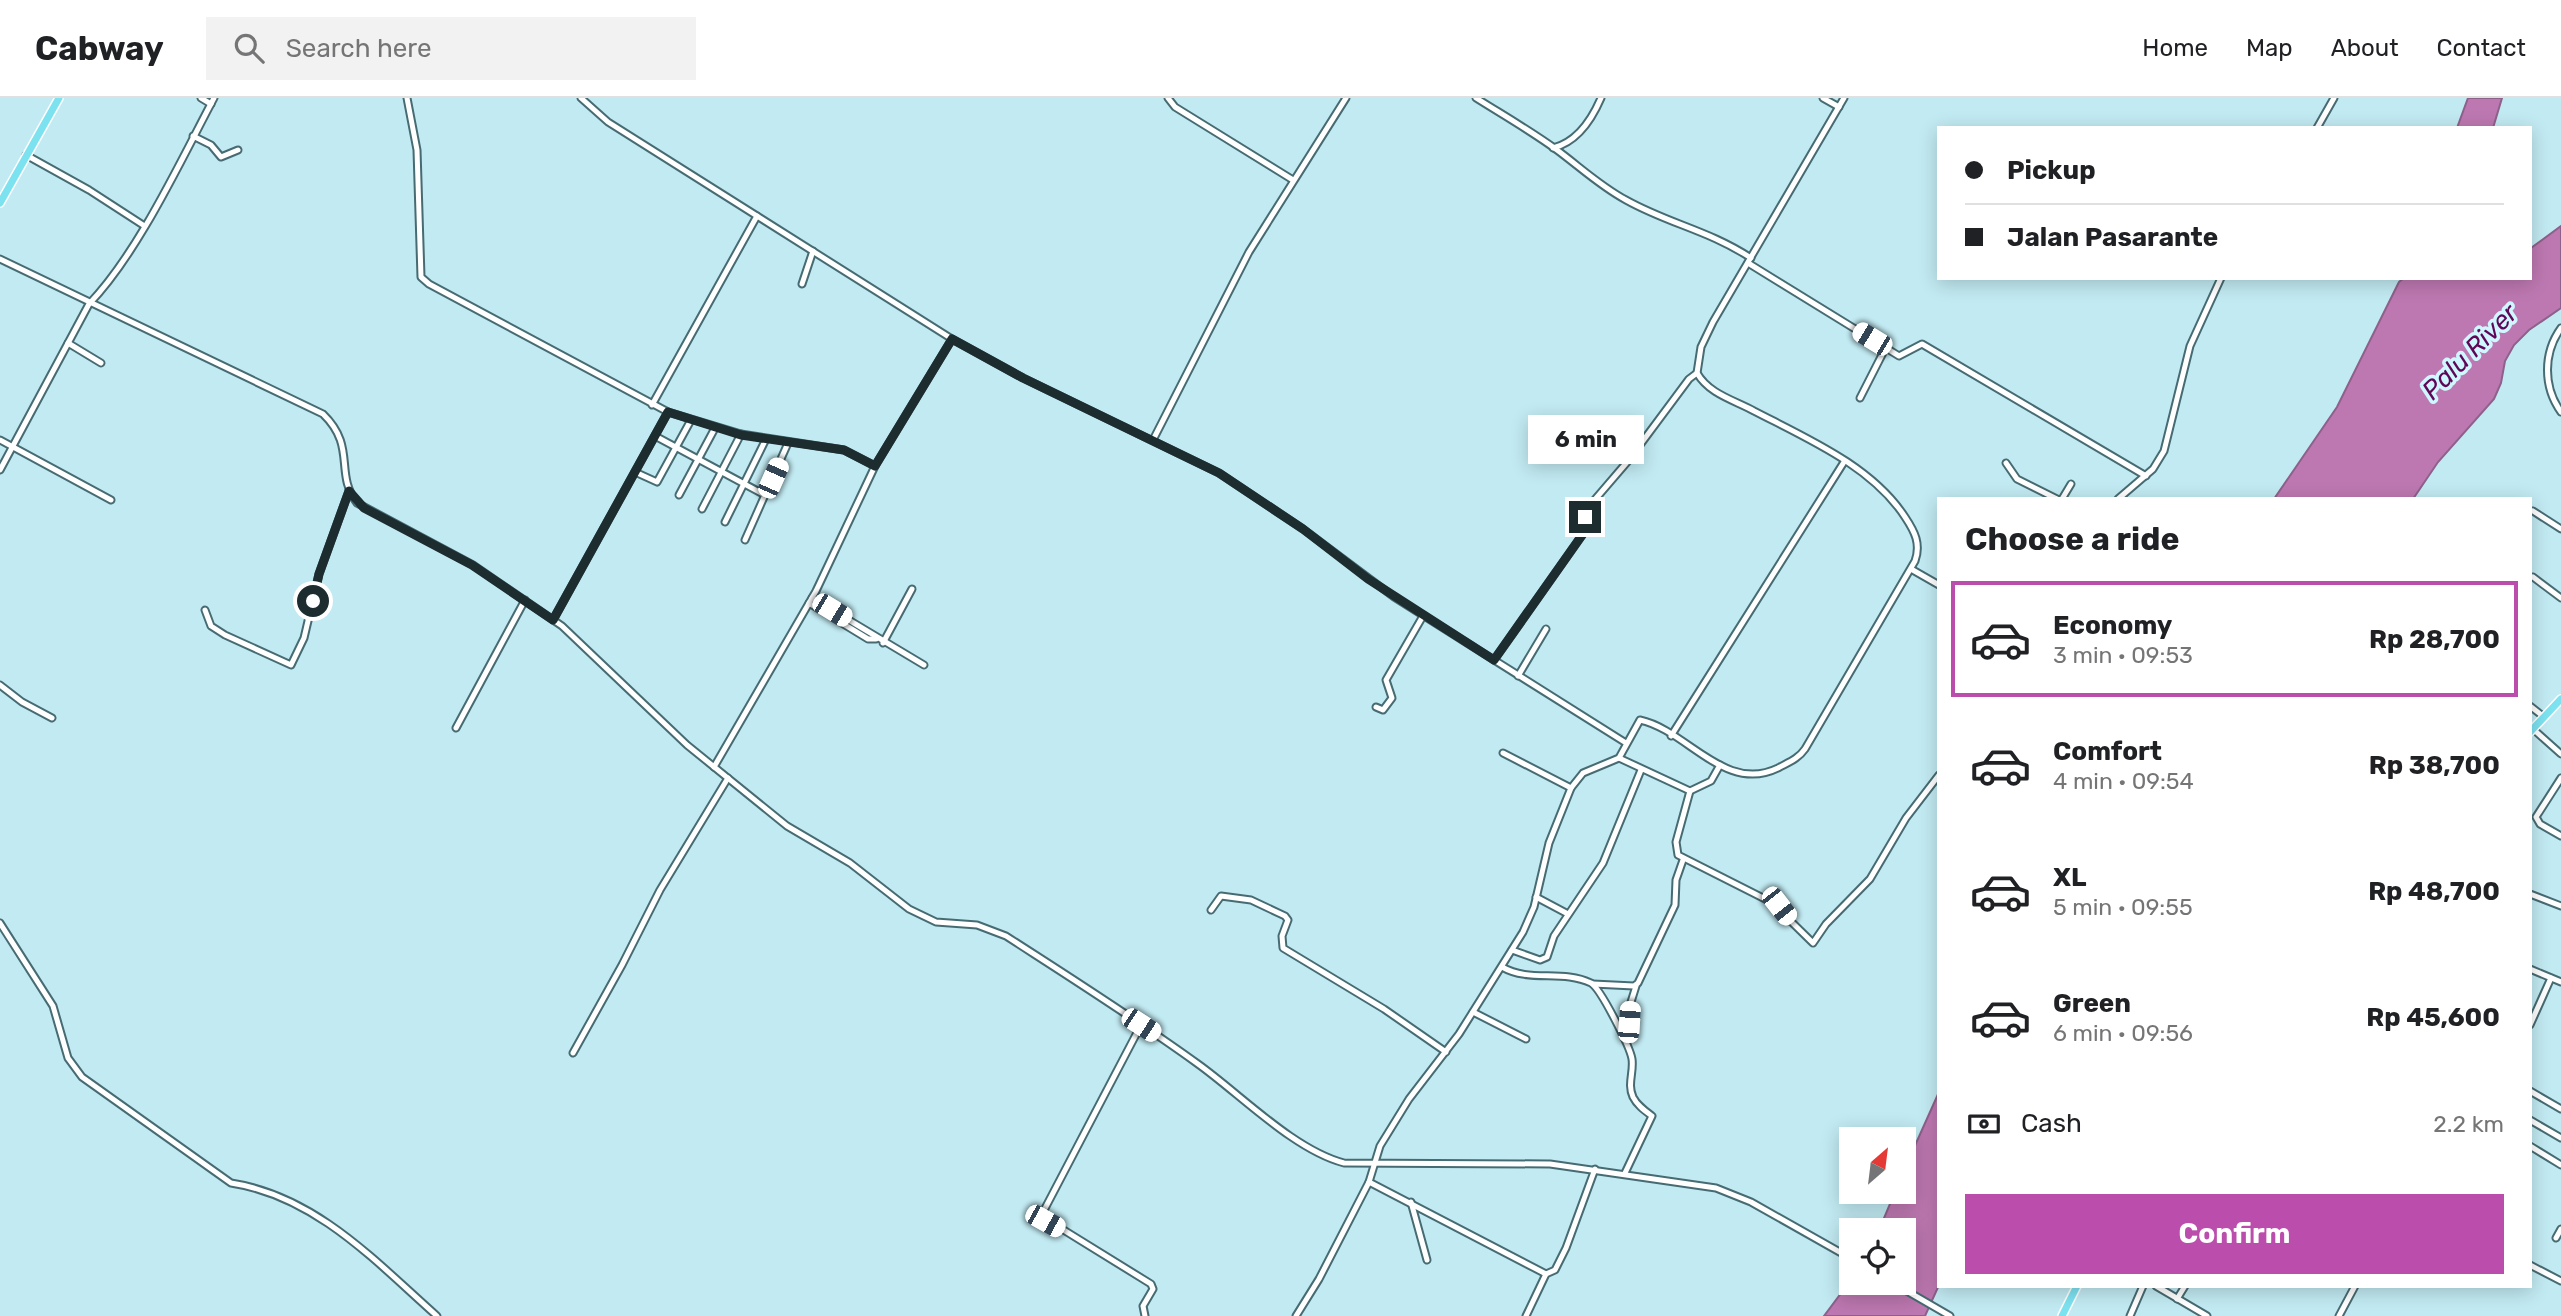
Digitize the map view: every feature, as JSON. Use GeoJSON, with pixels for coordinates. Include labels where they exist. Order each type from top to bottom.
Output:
{"type":"FeatureCollection","features":[{"type":"Feature","properties":{"kind":"main road"},"geometry":{"type":"LineString","coordinates":[[0,201],[60,98]]}},
{"type":"Feature","properties":{"kind":"main road"},"geometry":{"type":"LineString","coordinates":[[2532,731],[2561,699]]}},
{"type":"Feature","properties":{"kind":"main road"},"geometry":{"type":"LineString","coordinates":[[2062,1316],[2076,1288]]}},
{"type":"Feature","properties":{"kind":"street"},"geometry":{"type":"LineString","coordinates":[[0,470],[89,304],[106,286],[213,101],[201,98]]}},
{"type":"Feature","properties":{"kind":"street"},"geometry":{"type":"LineString","coordinates":[[407,98],[417,150],[421,277],[429,284],[668,412],[741,435],[844,450],[875,466]]}},
{"type":"Feature","properties":{"kind":"street"},"geometry":{"type":"LineString","coordinates":[[581,98],[608,122],[952,339],[1023,378],[1153,440],[1244,489],[1423,616],[1626,743]]}},
{"type":"Feature","properties":{"kind":"street"},"geometry":{"type":"LineString","coordinates":[[1168,98],[1175,107],[1293,180]]}},
{"type":"Feature","properties":{"kind":"street"},"geometry":{"type":"LineString","coordinates":[[1153,440],[1231,284],[1346,98]]}},
{"type":"Feature","properties":{"kind":"street"},"geometry":{"type":"LineString","coordinates":[[1476,98],[1627,201],[1670,222],[1686,223],[1715,236],[1903,356],[1911,347],[1922,344],[2146,476]]}},
{"type":"Feature","properties":{"kind":"street"},"geometry":{"type":"LineString","coordinates":[[1553,148],[1573,138],[1595,112],[1601,98]]}},
{"type":"Feature","properties":{"kind":"street"},"geometry":{"type":"LineString","coordinates":[[1823,98],[1839,107]]}},
{"type":"Feature","properties":{"kind":"street"},"geometry":{"type":"LineString","coordinates":[[1494,660],[1585,531],[1586,510],[1628,461],[1689,379],[1697,373],[1703,341],[1844,98]]}},
{"type":"Feature","properties":{"kind":"street"},"geometry":{"type":"LineString","coordinates":[[2318,126],[2334,98]]}},
{"type":"Feature","properties":{"kind":"street"},"geometry":{"type":"LineString","coordinates":[[193,136],[211,145],[221,157],[238,150]]}},
{"type":"Feature","properties":{"kind":"street"},"geometry":{"type":"LineString","coordinates":[[26,155],[89,190],[143,225]]}},
{"type":"Feature","properties":{"kind":"street"},"geometry":{"type":"LineString","coordinates":[[652,405],[757,216]]}},
{"type":"Feature","properties":{"kind":"street"},"geometry":{"type":"LineString","coordinates":[[802,284],[813,251]]}},
{"type":"Feature","properties":{"kind":"street"},"geometry":{"type":"LineString","coordinates":[[0,259],[323,414],[337,428],[344,445],[349,491],[319,574],[304,638],[291,665],[225,635],[211,626],[205,611]]}},
{"type":"Feature","properties":{"kind":"street"},"geometry":{"type":"LineString","coordinates":[[2120,497],[2146,476],[2164,452],[2190,346],[2220,280]]}},
{"type":"Feature","properties":{"kind":"street"},"geometry":{"type":"LineString","coordinates":[[2561,328],[2549,353],[2547,370],[2550,395],[2561,412]]}},
{"type":"Feature","properties":{"kind":"street"},"geometry":{"type":"LineString","coordinates":[[714,767],[810,600],[875,466],[952,339]]}},
{"type":"Feature","properties":{"kind":"street"},"geometry":{"type":"LineString","coordinates":[[68,343],[101,363]]}},
{"type":"Feature","properties":{"kind":"street"},"geometry":{"type":"LineString","coordinates":[[1860,397],[1886,347]]}},
{"type":"Feature","properties":{"kind":"street"},"geometry":{"type":"LineString","coordinates":[[1296,1316],[1320,1279],[1369,1182],[1380,1146],[1402,1109],[1473,1012],[1530,919],[1549,843],[1572,788],[1583,773],[1619,758],[1640,720],[1736,772],[1768,773],[1800,756],[1877,631],[1911,569],[1918,544],[1907,519],[1885,489],[1844,462],[1710,388],[1697,373]]}},
{"type":"Feature","properties":{"kind":"street"},"geometry":{"type":"LineString","coordinates":[[553,620],[668,412]]}},
{"type":"Feature","properties":{"kind":"street"},"geometry":{"type":"LineString","coordinates":[[635,472],[657,482],[691,420]]}},
{"type":"Feature","properties":{"kind":"street"},"geometry":{"type":"LineString","coordinates":[[679,495],[715,428]]}},
{"type":"Feature","properties":{"kind":"street"},"geometry":{"type":"LineString","coordinates":[[702,509],[741,435]]}},
{"type":"Feature","properties":{"kind":"street"},"geometry":{"type":"LineString","coordinates":[[654,436],[765,495]]}},
{"type":"Feature","properties":{"kind":"street"},"geometry":{"type":"LineString","coordinates":[[724,522],[766,439]]}},
{"type":"Feature","properties":{"kind":"street"},"geometry":{"type":"LineString","coordinates":[[0,440],[111,500]]}},
{"type":"Feature","properties":{"kind":"street"},"geometry":{"type":"LineString","coordinates":[[745,540],[788,443]]}},
{"type":"Feature","properties":{"kind":"street"},"geometry":{"type":"LineString","coordinates":[[1671,736],[1844,462]]}},
{"type":"Feature","properties":{"kind":"street"},"geometry":{"type":"LineString","coordinates":[[2006,463],[2017,479],[2056,497]]}},
{"type":"Feature","properties":{"kind":"street"},"geometry":{"type":"LineString","coordinates":[[2061,497],[2071,484]]}},
{"type":"Feature","properties":{"kind":"street"},"geometry":{"type":"LineString","coordinates":[[349,491],[364,508],[438,545],[525,600],[572,634],[666,726],[787,826],[850,863],[915,913],[936,922],[977,925],[995,930],[1141,1025],[1326,1157],[1344,1163],[1510,1162],[1625,1173],[1732,1193],[1839,1252]]}},
{"type":"Feature","properties":{"kind":"street"},"geometry":{"type":"LineString","coordinates":[[2533,511],[2561,529]]}},
{"type":"Feature","properties":{"kind":"street"},"geometry":{"type":"LineString","coordinates":[[1911,569],[1937,584]]}},
{"type":"Feature","properties":{"kind":"street"},"geometry":{"type":"LineString","coordinates":[[2533,577],[2561,598]]}},
{"type":"Feature","properties":{"kind":"street"},"geometry":{"type":"LineString","coordinates":[[883,643],[912,589]]}},
{"type":"Feature","properties":{"kind":"street"},"geometry":{"type":"LineString","coordinates":[[456,728],[525,600]]}},
{"type":"Feature","properties":{"kind":"street"},"geometry":{"type":"LineString","coordinates":[[810,600],[868,639],[876,639],[924,665]]}},
{"type":"Feature","properties":{"kind":"street"},"geometry":{"type":"LineString","coordinates":[[1376,707],[1383,710],[1392,698],[1386,680],[1423,616]]}},
{"type":"Feature","properties":{"kind":"street"},"geometry":{"type":"LineString","coordinates":[[1518,676],[1546,629]]}},
{"type":"Feature","properties":{"kind":"street"},"geometry":{"type":"LineString","coordinates":[[0,685],[15,698],[52,718]]}},
{"type":"Feature","properties":{"kind":"street"},"geometry":{"type":"LineString","coordinates":[[2532,708],[2544,717]]}},
{"type":"Feature","properties":{"kind":"street"},"geometry":{"type":"LineString","coordinates":[[2532,731],[2561,754]]}},
{"type":"Feature","properties":{"kind":"street"},"geometry":{"type":"LineString","coordinates":[[1503,753],[1572,788]]}},
{"type":"Feature","properties":{"kind":"street"},"geometry":{"type":"LineString","coordinates":[[1619,758],[1641,771],[1690,791]]}},
{"type":"Feature","properties":{"kind":"street"},"geometry":{"type":"LineString","coordinates":[[1720,765],[1711,780],[1690,791],[1675,851],[1683,860],[1771,902],[1813,943],[1826,924],[1870,878],[1906,818],[1937,778]]}},
{"type":"Feature","properties":{"kind":"street"},"geometry":{"type":"LineString","coordinates":[[1512,950],[1544,960],[1568,914],[1602,863],[1641,771]]}},
{"type":"Feature","properties":{"kind":"street"},"geometry":{"type":"LineString","coordinates":[[573,1053],[660,890],[728,778]]}},
{"type":"Feature","properties":{"kind":"street"},"geometry":{"type":"LineString","coordinates":[[2561,778],[2536,817],[2540,824],[2561,836]]}},
{"type":"Feature","properties":{"kind":"street"},"geometry":{"type":"LineString","coordinates":[[1627,1042],[1631,1002],[1675,905],[1677,874],[1683,860]]}},
{"type":"Feature","properties":{"kind":"street"},"geometry":{"type":"LineString","coordinates":[[2532,895],[2561,906]]}},
{"type":"Feature","properties":{"kind":"street"},"geometry":{"type":"LineString","coordinates":[[1211,911],[1220,897],[1242,897],[1285,916],[1288,920],[1282,936],[1283,948],[1384,1009],[1446,1052]]}},
{"type":"Feature","properties":{"kind":"street"},"geometry":{"type":"LineString","coordinates":[[1536,897],[1568,914]]}},
{"type":"Feature","properties":{"kind":"street"},"geometry":{"type":"LineString","coordinates":[[0,923],[52,1006],[68,1058],[82,1077],[231,1183],[257,1187],[334,1226],[357,1243],[382,1269],[437,1316]]}},
{"type":"Feature","properties":{"kind":"street"},"geometry":{"type":"LineString","coordinates":[[1502,967],[1518,976],[1551,976],[1593,984],[1636,986]]}},
{"type":"Feature","properties":{"kind":"street"},"geometry":{"type":"LineString","coordinates":[[2532,970],[2561,982]]}},
{"type":"Feature","properties":{"kind":"street"},"geometry":{"type":"LineString","coordinates":[[2532,1021],[2552,978]]}},
{"type":"Feature","properties":{"kind":"street"},"geometry":{"type":"LineString","coordinates":[[1593,984],[1627,1042],[1632,1058],[1632,1096],[1651,1116],[1625,1173]]}},
{"type":"Feature","properties":{"kind":"street"},"geometry":{"type":"LineString","coordinates":[[1473,1012],[1526,1039]]}},
{"type":"Feature","properties":{"kind":"street"},"geometry":{"type":"LineString","coordinates":[[1141,1025],[1041,1216],[1151,1284],[1153,1289],[1143,1306],[1145,1316]]}},
{"type":"Feature","properties":{"kind":"street"},"geometry":{"type":"LineString","coordinates":[[2532,1092],[2561,1109]]}},
{"type":"Feature","properties":{"kind":"street"},"geometry":{"type":"LineString","coordinates":[[2532,1121],[2561,1138]]}},
{"type":"Feature","properties":{"kind":"street"},"geometry":{"type":"LineString","coordinates":[[2532,1147],[2561,1165]]}},
{"type":"Feature","properties":{"kind":"street"},"geometry":{"type":"LineString","coordinates":[[1526,1316],[1546,1275],[1555,1270],[1566,1248],[1595,1169]]}},
{"type":"Feature","properties":{"kind":"street"},"geometry":{"type":"LineString","coordinates":[[1369,1182],[1546,1275]]}},
{"type":"Feature","properties":{"kind":"street"},"geometry":{"type":"LineString","coordinates":[[1411,1202],[1427,1260]]}},
{"type":"Feature","properties":{"kind":"street"},"geometry":{"type":"LineString","coordinates":[[2556,1238],[2561,1229]]}},
{"type":"Feature","properties":{"kind":"street"},"geometry":{"type":"LineString","coordinates":[[2532,1266],[2560,1280]]}},
{"type":"Feature","properties":{"kind":"street"},"geometry":{"type":"LineString","coordinates":[[2130,1316],[2142,1288]]}},
{"type":"Feature","properties":{"kind":"street"},"geometry":{"type":"LineString","coordinates":[[2158,1288],[2207,1316]]}},
{"type":"Feature","properties":{"kind":"street"},"geometry":{"type":"LineString","coordinates":[[2177,1299],[2184,1288]]}},
{"type":"Feature","properties":{"kind":"street"},"geometry":{"type":"LineString","coordinates":[[2339,1316],[2354,1288]]}},
{"type":"Feature","properties":{"kind":"street"},"geometry":{"type":"LineString","coordinates":[[1914,1295],[1950,1316]]}},
{"type":"Feature","properties":{"kind":"water"},"geometry":{"type":"Polygon","coordinates":[[[2468,98],[2502,98],[2494,126],[2458,126],[2468,98]]]}},
{"type":"Feature","properties":{"kind":"water","name":"Palu River"},"geometry":{"type":"Polygon","coordinates":[[[2561,226],[2561,308],[2529,330],[2514,345],[2505,361],[2501,383],[2494,399],[2438,462],[2414,497],[2275,497],[2337,407],[2399,282],[2532,280],[2532,247],[2561,226]]]}},
{"type":"Feature","properties":{"kind":"water"},"geometry":{"type":"Polygon","coordinates":[[[1937,1096],[1938,1288],[1925,1316],[1824,1316],[1840,1295],[1916,1295],[1916,1218],[1884,1218],[1890,1204],[1916,1204],[1916,1143],[1937,1096]]]}},
{"type":"Feature","properties":{"kind":"route"},"geometry":{"type":"LineString","coordinates":[[313,601],[319,574],[349,491],[364,508],[472,565],[553,620],[668,412],[741,435],[844,450],[875,466],[952,339],[1023,378],[1219,473],[1303,529],[1368,579],[1494,660],[1587,528],[1585,517]]}}]}
